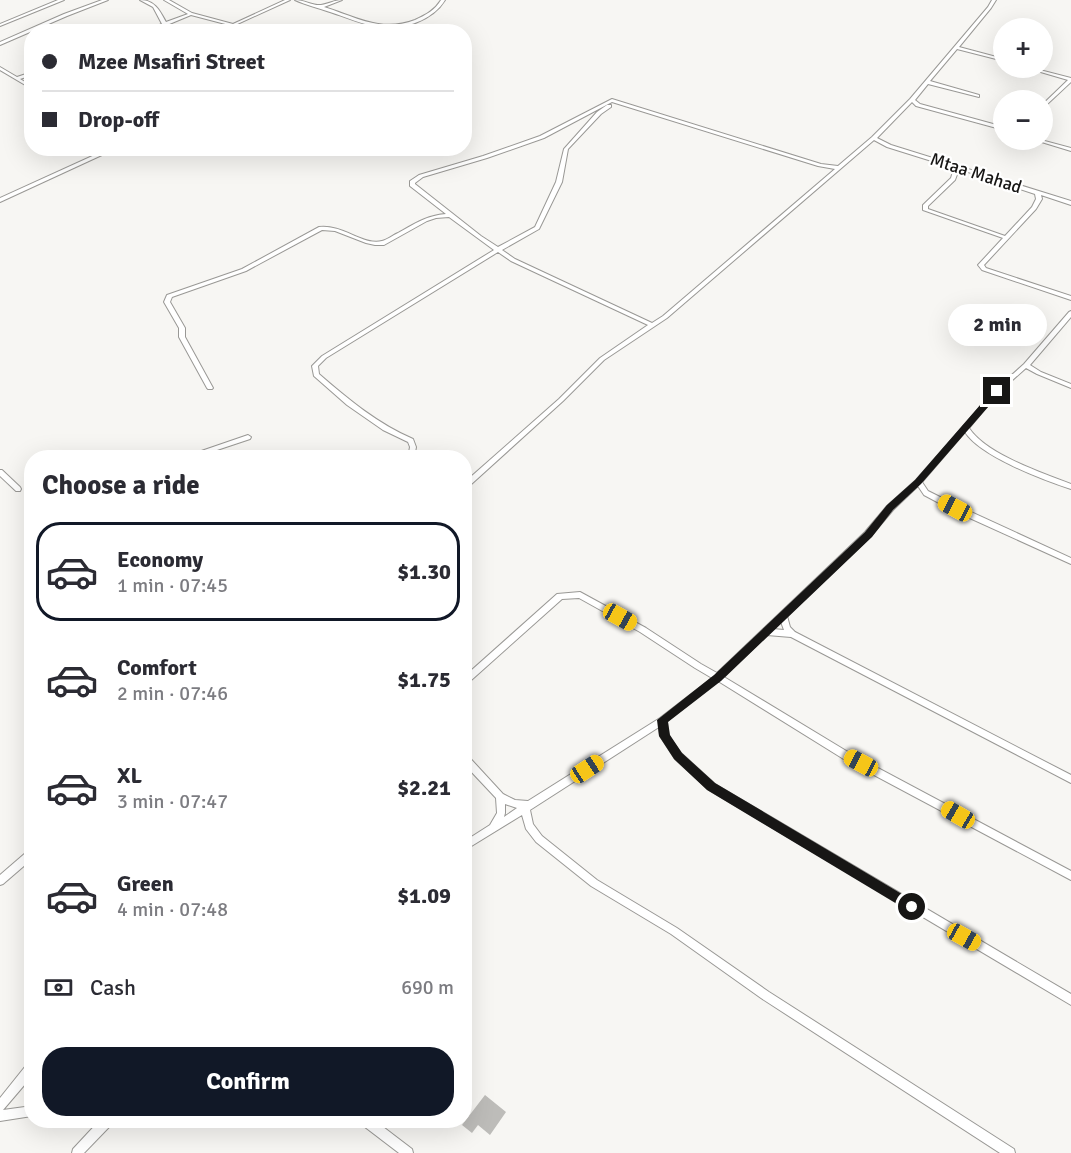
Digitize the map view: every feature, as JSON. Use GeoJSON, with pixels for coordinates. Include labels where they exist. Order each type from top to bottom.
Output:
{"type":"FeatureCollection","features":[{"type":"Feature","properties":{"kind":"street"},"geometry":{"type":"LineString","coordinates":[[0,25],[62,0]]}},
{"type":"Feature","properties":{"kind":"street"},"geometry":{"type":"LineString","coordinates":[[45,24],[67,13],[106,0]]}},
{"type":"Feature","properties":{"kind":"street"},"geometry":{"type":"LineString","coordinates":[[142,0],[155,6],[165,24],[191,14]]}},
{"type":"Feature","properties":{"kind":"street"},"geometry":{"type":"LineString","coordinates":[[166,0],[191,14],[229,24]]}},
{"type":"Feature","properties":{"kind":"street"},"geometry":{"type":"LineString","coordinates":[[235,24],[288,0]]}},
{"type":"Feature","properties":{"kind":"street"},"geometry":{"type":"LineString","coordinates":[[297,0],[377,24]]}},
{"type":"Feature","properties":{"kind":"street"},"geometry":{"type":"LineString","coordinates":[[320,6],[340,0]]}},
{"type":"Feature","properties":{"kind":"street"},"geometry":{"type":"LineString","coordinates":[[397,24],[428,16],[439,8],[443,0]]}},
{"type":"Feature","properties":{"kind":"street"},"geometry":{"type":"LineString","coordinates":[[472,480],[561,400],[602,358],[652,326],[868,144],[928,82],[994,0]]}},
{"type":"Feature","properties":{"kind":"street"},"geometry":{"type":"LineString","coordinates":[[0,44],[24,34]]}},
{"type":"Feature","properties":{"kind":"street"},"geometry":{"type":"LineString","coordinates":[[957,48],[993,57]]}},
{"type":"Feature","properties":{"kind":"street"},"geometry":{"type":"LineString","coordinates":[[0,68],[24,83]]}},
{"type":"Feature","properties":{"kind":"street"},"geometry":{"type":"LineString","coordinates":[[1053,74],[1071,79]]}},
{"type":"Feature","properties":{"kind":"street"},"geometry":{"type":"LineString","coordinates":[[17,78],[24,76]]}},
{"type":"Feature","properties":{"kind":"street"},"geometry":{"type":"LineString","coordinates":[[1053,97],[1071,79]]}},
{"type":"Feature","properties":{"kind":"street"},"geometry":{"type":"LineString","coordinates":[[928,82],[977,96]]}},
{"type":"Feature","properties":{"kind":"street"},"geometry":{"type":"LineString","coordinates":[[652,326],[576,291],[497,250],[412,185],[412,181],[542,136],[612,100],[820,165],[840,168]]}},
{"type":"Feature","properties":{"kind":"street"},"geometry":{"type":"LineString","coordinates":[[912,100],[918,105]]}},
{"type":"Feature","properties":{"kind":"street"},"geometry":{"type":"LineString","coordinates":[[412,450],[411,441],[389,433],[316,375],[315,366],[324,357],[497,250],[537,228],[559,182],[566,149],[599,113],[619,102]]}},
{"type":"Feature","properties":{"kind":"street"},"geometry":{"type":"LineString","coordinates":[[905,106],[918,105],[993,126]]}},
{"type":"Feature","properties":{"kind":"street","name":"Mtaa Mahad"},"geometry":{"type":"LineString","coordinates":[[874,138],[880,143]]}},
{"type":"Feature","properties":{"kind":"street","name":"Mtaa Mahad"},"geometry":{"type":"LineString","coordinates":[[868,144],[880,143],[1071,203]]}},
{"type":"Feature","properties":{"kind":"street"},"geometry":{"type":"LineString","coordinates":[[1053,145],[1071,150]]}},
{"type":"Feature","properties":{"kind":"street"},"geometry":{"type":"LineString","coordinates":[[0,200],[97,156]]}},
{"type":"Feature","properties":{"kind":"street"},"geometry":{"type":"LineString","coordinates":[[957,167],[953,179],[925,206],[926,210],[1006,238]]}},
{"type":"Feature","properties":{"kind":"street"},"geometry":{"type":"LineString","coordinates":[[1038,193],[1039,199],[1034,208],[981,265],[984,269],[1071,298]]}},
{"type":"Feature","properties":{"kind":"street"},"geometry":{"type":"LineString","coordinates":[[435,216],[441,208]]}},
{"type":"Feature","properties":{"kind":"street"},"geometry":{"type":"LineString","coordinates":[[210,388],[182,337],[182,328],[167,302],[169,296],[244,270],[321,228],[329,226],[363,243],[377,244],[384,243],[435,216],[450,215]]}},
{"type":"Feature","properties":{"kind":"street"},"geometry":{"type":"LineString","coordinates":[[490,245],[506,246]]}},
{"type":"Feature","properties":{"kind":"street"},"geometry":{"type":"LineString","coordinates":[[472,842],[663,720],[717,678],[783,617],[918,482],[965,427],[1026,365],[1071,313]]}},
{"type":"Feature","properties":{"kind":"street"},"geometry":{"type":"LineString","coordinates":[[1026,365],[1071,386]]}},
{"type":"Feature","properties":{"kind":"street"},"geometry":{"type":"LineString","coordinates":[[1018,371],[1035,371]]}},
{"type":"Feature","properties":{"kind":"street"},"geometry":{"type":"LineString","coordinates":[[965,427],[970,436]]}},
{"type":"Feature","properties":{"kind":"street"},"geometry":{"type":"LineString","coordinates":[[958,435],[970,436],[1022,469],[1071,487]]}},
{"type":"Feature","properties":{"kind":"street"},"geometry":{"type":"LineString","coordinates":[[208,450],[248,437]]}},
{"type":"Feature","properties":{"kind":"street"},"geometry":{"type":"LineString","coordinates":[[0,472],[18,489]]}},
{"type":"Feature","properties":{"kind":"street"},"geometry":{"type":"LineString","coordinates":[[918,482],[926,493],[955,508],[1071,561]]}},
{"type":"Feature","properties":{"kind":"street"},"geometry":{"type":"LineString","coordinates":[[472,675],[560,596],[575,593],[644,630],[717,678],[845,755],[1071,876]]}},
{"type":"Feature","properties":{"kind":"street"},"geometry":{"type":"LineString","coordinates":[[783,617],[787,629],[792,634],[1071,779]]}},
{"type":"Feature","properties":{"kind":"street"},"geometry":{"type":"LineString","coordinates":[[766,632],[792,634]]}},
{"type":"Feature","properties":{"kind":"street"},"geometry":{"type":"LineString","coordinates":[[663,720],[664,736],[678,756],[711,787],[1071,1000]]}},
{"type":"Feature","properties":{"kind":"street"},"geometry":{"type":"LineString","coordinates":[[472,767],[500,797],[527,807]]}},
{"type":"Feature","properties":{"kind":"street"},"geometry":{"type":"LineString","coordinates":[[492,830],[501,813],[500,797]]}},
{"type":"Feature","properties":{"kind":"street"},"geometry":{"type":"LineString","coordinates":[[527,807],[529,826],[539,839],[594,883],[674,932],[765,995],[1010,1153]]}},
{"type":"Feature","properties":{"kind":"street"},"geometry":{"type":"LineString","coordinates":[[0,881],[24,861]]}},
{"type":"Feature","properties":{"kind":"street"},"geometry":{"type":"LineString","coordinates":[[0,1106],[24,1076]]}},
{"type":"Feature","properties":{"kind":"street"},"geometry":{"type":"LineString","coordinates":[[0,1116],[24,1112]]}},
{"type":"Feature","properties":{"kind":"street"},"geometry":{"type":"LineString","coordinates":[[77,1153],[100,1128]]}},
{"type":"Feature","properties":{"kind":"street"},"geometry":{"type":"LineString","coordinates":[[375,1128],[408,1153]]}},
{"type":"Feature","properties":{"kind":"building"},"geometry":{"type":"Polygon","coordinates":[[[485,1095],[506,1112],[490,1135],[478,1125],[472,1133],[466,1128],[472,1128],[472,1112],[485,1095]]]}},
{"type":"Feature","properties":{"kind":"route"},"geometry":{"type":"LineString","coordinates":[[912,907],[711,787],[678,756],[664,736],[663,720],[717,678],[868,534],[890,508],[918,482],[997,391]]}}]}
